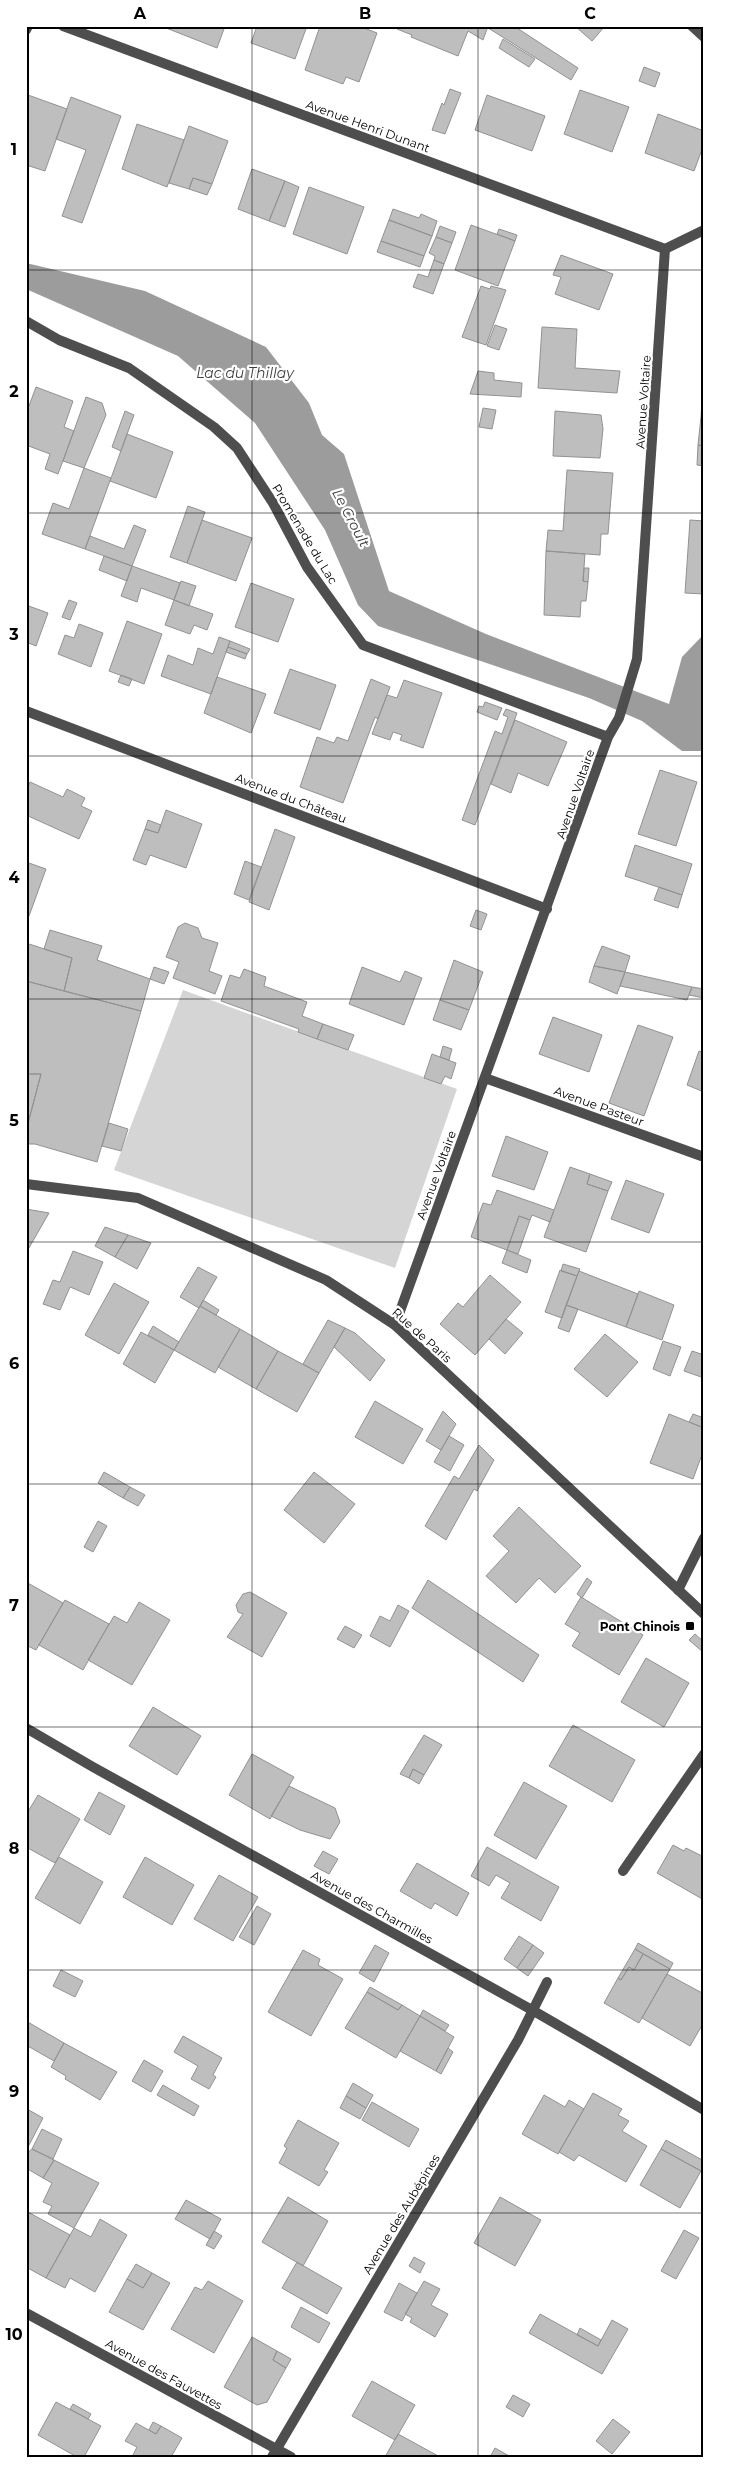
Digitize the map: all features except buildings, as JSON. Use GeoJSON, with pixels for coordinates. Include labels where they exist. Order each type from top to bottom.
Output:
{"type":"FeatureCollection","features":[{"type":"Feature","properties":{"kind":"street"},"geometry":{"type":"LineString","coordinates":[[26,30],[28,26]]}},
{"type":"Feature","properties":{"kind":"street","name":"Avenue Henri Dunant"},"geometry":{"type":"LineString","coordinates":[[63,26],[665,249]]}},
{"type":"Feature","properties":{"kind":"street"},"geometry":{"type":"LineString","coordinates":[[692,26],[704,37]]}},
{"type":"Feature","properties":{"kind":"street"},"geometry":{"type":"LineString","coordinates":[[665,249],[704,230]]}},
{"type":"Feature","properties":{"kind":"street","name":"Avenue Voltaire"},"geometry":{"type":"LineString","coordinates":[[395,1324],[608,737],[619,718],[632,681],[640,636],[665,249]]}},
{"type":"Feature","properties":{"kind":"street","name":"Promenade du Lac"},"geometry":{"type":"LineString","coordinates":[[26,321],[59,340],[129,368],[214,427],[237,448],[273,503],[307,567],[363,645],[608,737]]}},
{"type":"Feature","properties":{"kind":"street","name":"Avenue du Château"},"geometry":{"type":"LineString","coordinates":[[26,711],[547,909]]}},
{"type":"Feature","properties":{"kind":"street","name":"Avenue Pasteur"},"geometry":{"type":"LineString","coordinates":[[485,1078],[704,1157]]}},
{"type":"Feature","properties":{"kind":"street","name":"Rue de Paris"},"geometry":{"type":"LineString","coordinates":[[26,1184],[138,1198],[326,1280],[395,1324],[704,1614]]}},
{"type":"Feature","properties":{"kind":"street"},"geometry":{"type":"LineString","coordinates":[[678,1590],[704,1538]]}},
{"type":"Feature","properties":{"kind":"street","name":"Avenue des Charmilles"},"geometry":{"type":"LineString","coordinates":[[26,1728],[534,2011],[704,2110]]}},
{"type":"Feature","properties":{"kind":"street"},"geometry":{"type":"LineString","coordinates":[[623,1871],[704,1754]]}},
{"type":"Feature","properties":{"kind":"street","name":"Avenue des Aubépines"},"geometry":{"type":"LineString","coordinates":[[274,2453],[534,2011],[547,1982]]}},
{"type":"Feature","properties":{"kind":"street","name":"Avenue des Fauvettes"},"geometry":{"type":"LineString","coordinates":[[26,2313],[274,2453],[291,2457]]}},
{"type":"Feature","properties":{"kind":"shaded area"},"geometry":{"type":"Polygon","coordinates":[[[183,990],[457,1089],[395,1268],[114,1170],[183,990]]]}},
{"type":"Feature","properties":{"kind":"water","name":"Lac du Thillay"},"geometry":{"type":"Polygon","coordinates":[[[26,263],[145,291],[266,347],[309,403],[322,435],[344,454],[389,591],[486,634],[669,704],[682,657],[704,634],[704,751],[682,751],[642,721],[589,698],[378,626],[358,605],[325,530],[255,423],[178,356],[26,289],[26,263]]]}},
{"type":"Feature","properties":{"kind":"place","name":"Pont Chinois"},"geometry":{"type":"Point","coordinates":[690,1626]}},
{"type":"Feature","properties":{"kind":"water label","name":"Le Croult"},"geometry":{"type":"Point","coordinates":[351,518]}}]}
